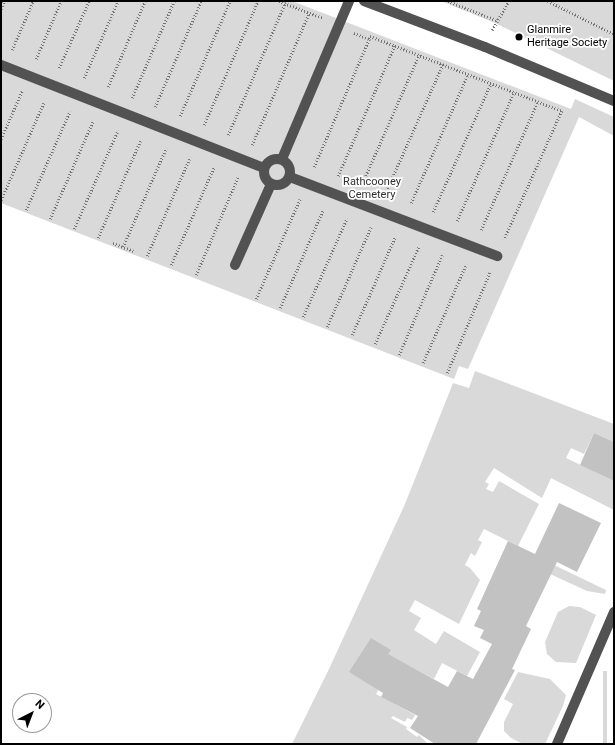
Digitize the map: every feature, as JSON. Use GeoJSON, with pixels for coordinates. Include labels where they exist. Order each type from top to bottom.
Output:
{"type":"FeatureCollection","features":[{"type":"Feature","properties":{"kind":"street"},"geometry":{"type":"LineString","coordinates":[[282,159],[349,1]]}},
{"type":"Feature","properties":{"kind":"street"},"geometry":{"type":"LineString","coordinates":[[364,1],[492,49],[614,101]]}},
{"type":"Feature","properties":{"kind":"street"},"geometry":{"type":"LineString","coordinates":[[3,66],[264,168]]}},
{"type":"Feature","properties":{"kind":"street"},"geometry":{"type":"LineString","coordinates":[[271,159],[282,159],[290,166],[290,177],[282,185],[271,184],[264,177],[264,168],[271,159]]}},
{"type":"Feature","properties":{"kind":"street"},"geometry":{"type":"LineString","coordinates":[[290,177],[497,256]]}},
{"type":"Feature","properties":{"kind":"street"},"geometry":{"type":"LineString","coordinates":[[235,265],[271,184]]}},
{"type":"Feature","properties":{"kind":"street"},"geometry":{"type":"LineString","coordinates":[[557,744],[614,612]]}},
{"type":"Feature","properties":{"kind":"path"},"geometry":{"type":"LineString","coordinates":[[1,9],[4,1]]}},
{"type":"Feature","properties":{"kind":"path"},"geometry":{"type":"LineString","coordinates":[[3,66],[33,1]]}},
{"type":"Feature","properties":{"kind":"path"},"geometry":{"type":"LineString","coordinates":[[279,1],[324,18],[322,23],[347,30],[369,39],[370,36],[562,111],[497,256],[447,373]]}},
{"type":"Feature","properties":{"kind":"path"},"geometry":{"type":"LineString","coordinates":[[448,1],[495,22],[509,1]]}},
{"type":"Feature","properties":{"kind":"path"},"geometry":{"type":"LineString","coordinates":[[548,1],[614,34]]}},
{"type":"Feature","properties":{"kind":"path"},"geometry":{"type":"LineString","coordinates":[[113,243],[134,251]]}},
{"type":"Feature","properties":{"kind":"green space","name":"Rathcooney Cemetery"},"geometry":{"type":"Polygon","coordinates":[[[1,1],[292,1],[571,109],[575,99],[614,117],[614,136],[579,117],[468,369],[459,366],[454,379],[1,203],[1,1]]]}},
{"type":"Feature","properties":{"kind":"green space"},"geometry":{"type":"Polygon","coordinates":[[[441,1],[614,1],[614,81],[495,23],[441,1]]]}},
{"type":"Feature","properties":{"kind":"green space"},"geometry":{"type":"Polygon","coordinates":[[[475,371],[614,424],[614,442],[594,433],[584,454],[571,448],[566,458],[614,481],[614,510],[551,478],[542,498],[494,468],[485,482],[489,484],[486,489],[493,492],[499,481],[539,504],[518,546],[484,529],[478,540],[482,542],[475,556],[471,553],[465,565],[470,568],[480,580],[459,624],[415,600],[409,611],[421,618],[414,630],[436,644],[444,631],[480,652],[467,676],[442,663],[434,679],[396,659],[376,694],[415,715],[412,720],[407,718],[405,722],[393,716],[391,718],[407,727],[406,729],[417,737],[419,735],[428,744],[292,744],[329,669],[405,504],[453,383],[469,388],[475,371]]]}},
{"type":"Feature","properties":{"kind":"green space"},"geometry":{"type":"Polygon","coordinates":[[[554,565],[606,590],[605,594],[587,591],[550,574],[554,565]]]}},
{"type":"Feature","properties":{"kind":"green space"},"geometry":{"type":"Polygon","coordinates":[[[569,606],[580,607],[596,615],[576,663],[556,662],[547,654],[545,642],[558,612],[569,606]]]}},
{"type":"Feature","properties":{"kind":"green space"},"geometry":{"type":"Polygon","coordinates":[[[603,671],[607,671],[607,744],[603,744],[603,671]]]}},
{"type":"Feature","properties":{"kind":"green space"},"geometry":{"type":"Polygon","coordinates":[[[518,672],[550,679],[566,695],[563,706],[545,744],[523,744],[511,738],[504,731],[504,722],[513,704],[504,699],[518,672]]]}},
{"type":"Feature","properties":{"kind":"building"},"geometry":{"type":"Polygon","coordinates":[[[594,433],[614,442],[614,481],[580,465],[594,433]]]}},
{"type":"Feature","properties":{"kind":"building"},"geometry":{"type":"Polygon","coordinates":[[[559,503],[601,523],[577,572],[557,562],[526,626],[531,629],[512,669],[515,670],[476,744],[435,744],[410,728],[418,716],[381,697],[383,693],[349,672],[371,638],[391,650],[388,654],[448,687],[457,671],[473,679],[492,644],[480,638],[484,630],[474,626],[481,611],[477,609],[508,541],[535,554],[559,503]]]}},
{"type":"Feature","properties":{"kind":"place","name":"Glanmire Heritage Society"},"geometry":{"type":"Point","coordinates":[519,37]}}]}
